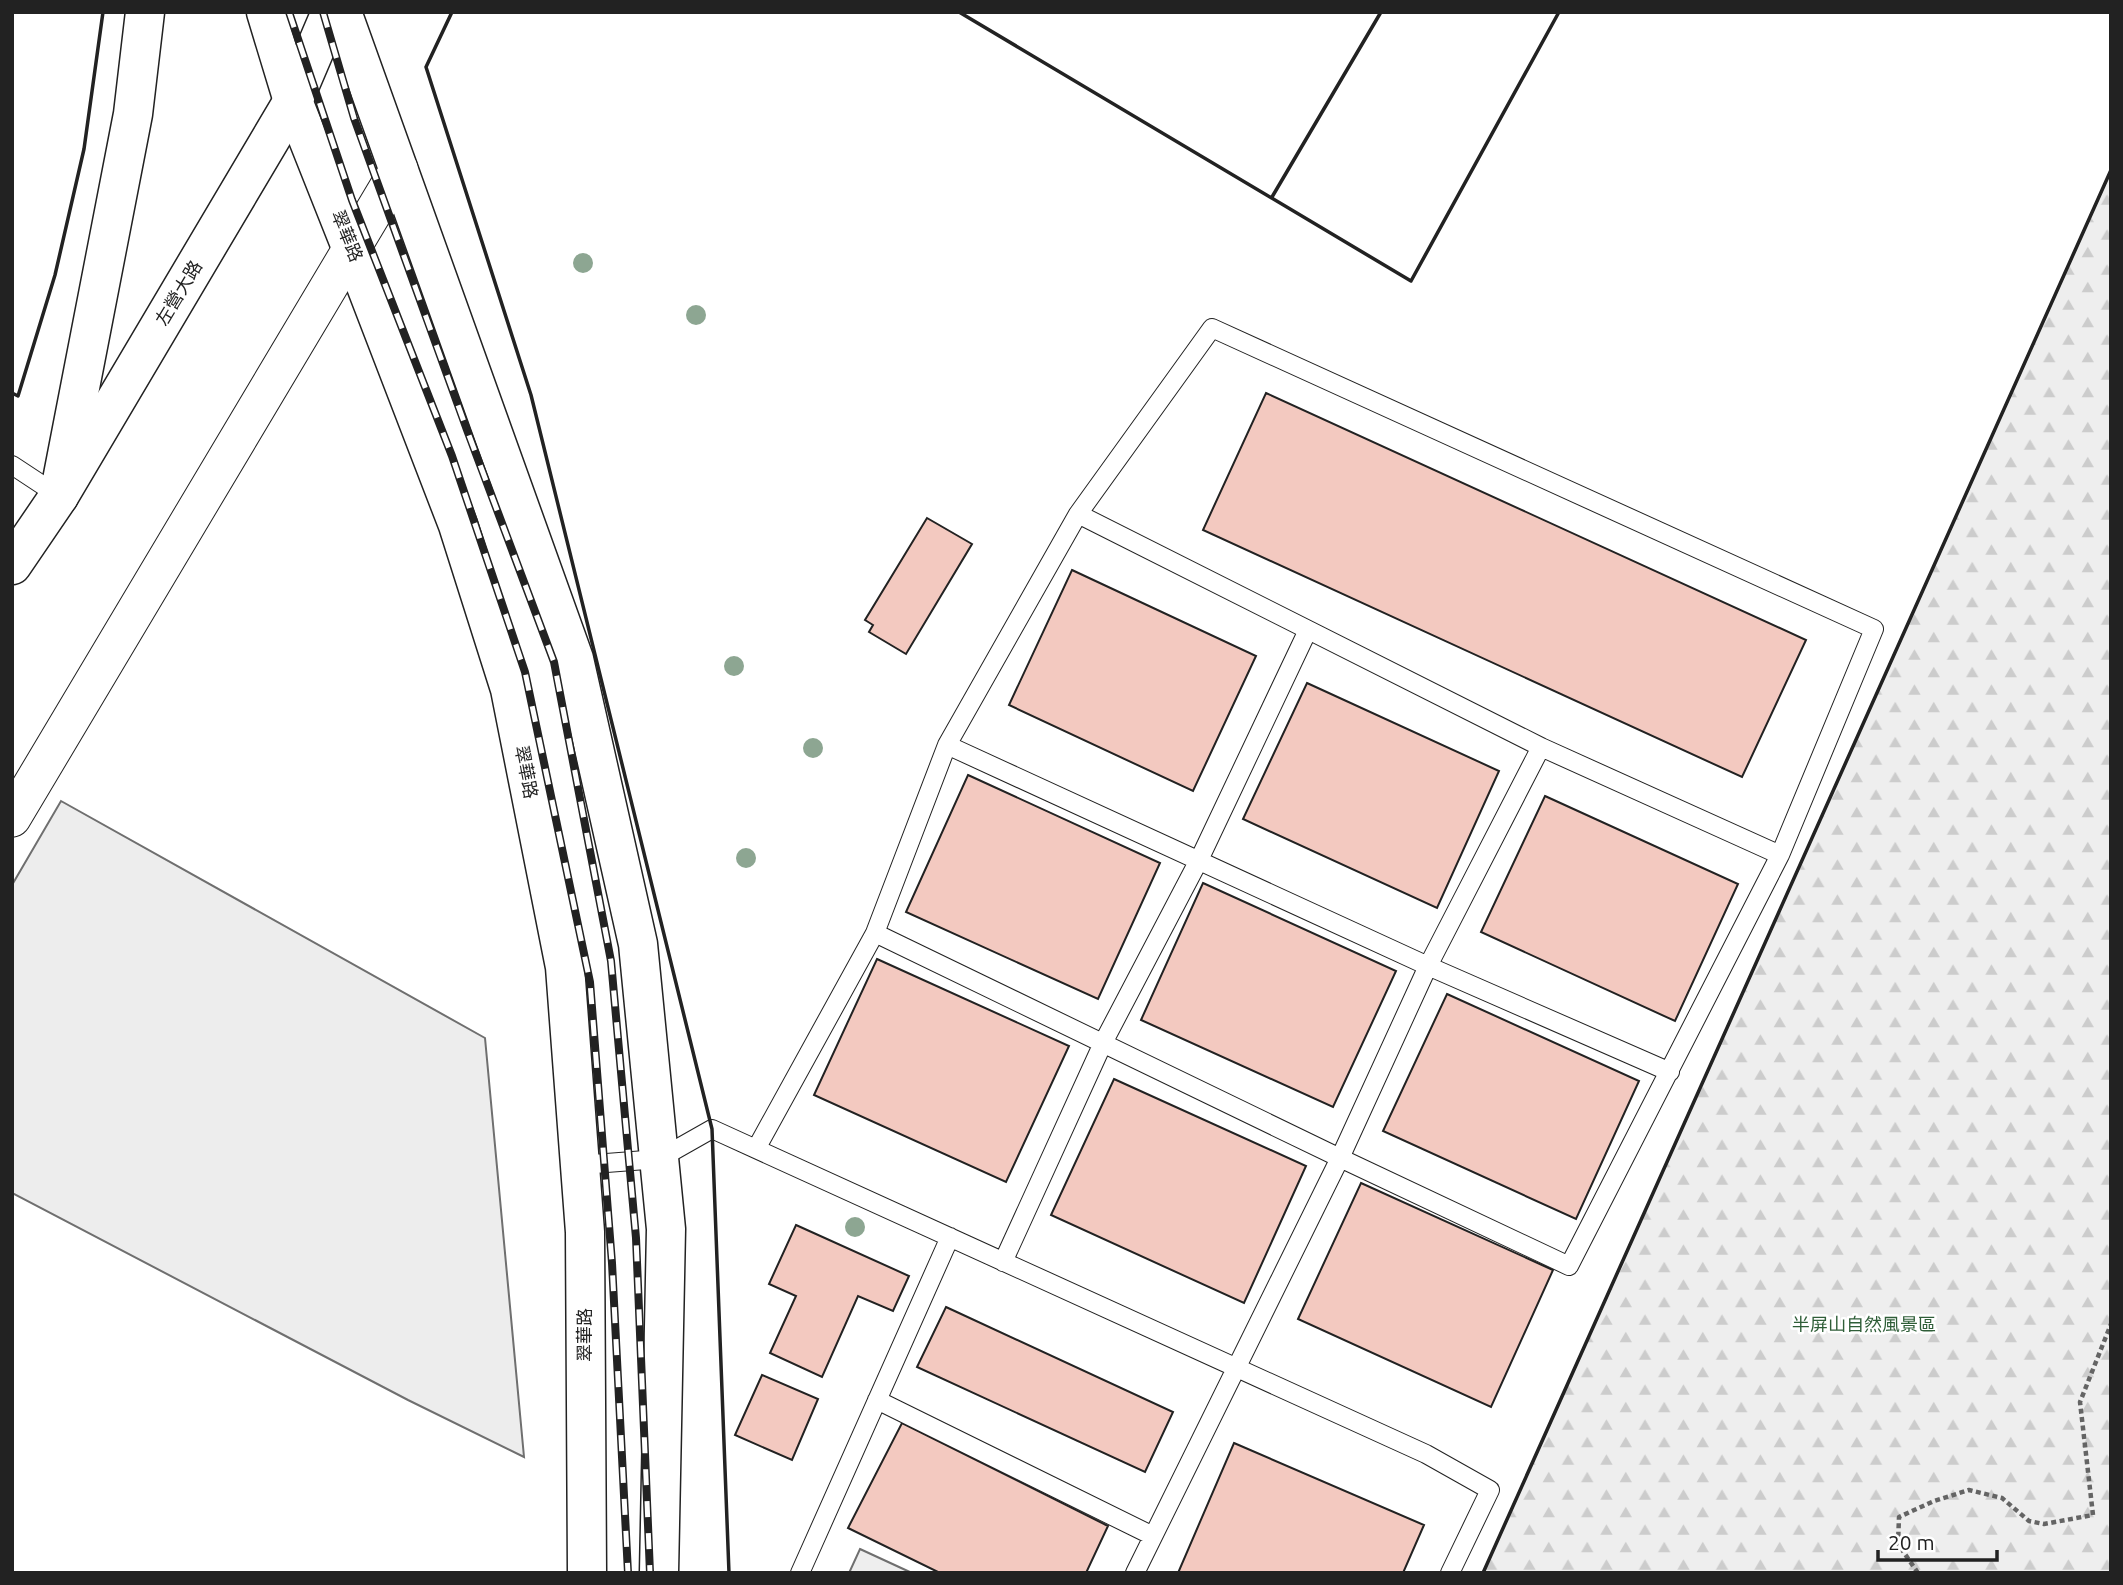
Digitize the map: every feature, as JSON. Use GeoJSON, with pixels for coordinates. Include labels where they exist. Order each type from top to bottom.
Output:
{"type":"FeatureCollection","features":[{"type":"Feature","properties":{"kind":"main road"},"geometry":{"type":"LineString","coordinates":[[59,496],[133,114],[145,12]]}},
{"type":"Feature","properties":{"kind":"main road","name":"翠華路"},"geometry":{"type":"LineString","coordinates":[[266,12],[293,101],[458,525],[510,690],[565,967],[585,1232],[586,1573]]}},
{"type":"Feature","properties":{"kind":"main road","name":"左營大路"},"geometry":{"type":"LineString","coordinates":[[12,565],[59,496],[293,101],[331,12]]}},
{"type":"Feature","properties":{"kind":"main road"},"geometry":{"type":"LineString","coordinates":[[342,12],[575,659],[638,944],[666,1229],[659,1573]]}},
{"type":"Feature","properties":{"kind":"street"},"geometry":{"type":"LineString","coordinates":[[12,818],[399,169]]}},
{"type":"Feature","properties":{"kind":"lane"},"geometry":{"type":"LineString","coordinates":[[756,1149],[875,933],[947,745],[1078,513],[1212,328],[1874,629],[1780,855],[1569,1266],[875,933]]}},
{"type":"Feature","properties":{"kind":"lane"},"geometry":{"type":"LineString","coordinates":[[12,465],[59,496]]}},
{"type":"Feature","properties":{"kind":"lane"},"geometry":{"type":"LineString","coordinates":[[1078,513],[1541,747],[1780,855]]}},
{"type":"Feature","properties":{"kind":"lane"},"geometry":{"type":"LineString","coordinates":[[1003,1262],[1103,1043],[1199,860],[1308,630]]}},
{"type":"Feature","properties":{"kind":"lane"},"geometry":{"type":"LineString","coordinates":[[947,745],[1428,967],[1670,1072]]}},
{"type":"Feature","properties":{"kind":"lane"},"geometry":{"type":"LineString","coordinates":[[1135,1573],[1340,1158],[1428,967],[1541,747]]}},
{"type":"Feature","properties":{"kind":"lane"},"geometry":{"type":"LineString","coordinates":[[580,1165],[659,1159],[712,1129],[1426,1454],[1490,1490],[1450,1573]]}},
{"type":"Feature","properties":{"kind":"lane"},"geometry":{"type":"LineString","coordinates":[[800,1573],[950,1237]]}},
{"type":"Feature","properties":{"kind":"lane"},"geometry":{"type":"LineString","coordinates":[[877,1400],[1153,1536]]}},
{"type":"Feature","properties":{"kind":"path"},"geometry":{"type":"LineString","coordinates":[[1917,1573],[1899,1544],[1899,1517],[1934,1501],[1969,1490],[2002,1498],[2029,1521],[2044,1524],[2093,1515],[2080,1402],[2111,1324]]}},
{"type":"Feature","properties":{"kind":"green space","name":"半屏山自然風景區"},"geometry":{"type":"Polygon","coordinates":[[[2111,170],[2111,1573],[1483,1573],[2111,170]]]}},
{"type":"Feature","properties":{"kind":"green space"},"geometry":{"type":"Polygon","coordinates":[[[860,1549],[912,1573],[849,1573],[860,1549]]]}},
{"type":"Feature","properties":{"kind":"shaded area"},"geometry":{"type":"Polygon","coordinates":[[[61,801],[485,1038],[524,1457],[408,1400],[12,1193],[12,885],[61,801]]]}},
{"type":"Feature","properties":{"kind":"building"},"geometry":{"type":"Polygon","coordinates":[[[1266,393],[1806,640],[1742,777],[1203,530],[1266,393]]]}},
{"type":"Feature","properties":{"kind":"building"},"geometry":{"type":"Polygon","coordinates":[[[927,518],[972,544],[906,654],[869,632],[873,625],[865,620],[927,518]]]}},
{"type":"Feature","properties":{"kind":"building"},"geometry":{"type":"Polygon","coordinates":[[[1072,570],[1256,656],[1193,791],[1009,705],[1072,570]]]}},
{"type":"Feature","properties":{"kind":"building"},"geometry":{"type":"Polygon","coordinates":[[[1307,683],[1499,771],[1437,908],[1243,819],[1307,683]]]}},
{"type":"Feature","properties":{"kind":"building"},"geometry":{"type":"Polygon","coordinates":[[[968,775],[1160,863],[1098,999],[906,912],[968,775]]]}},
{"type":"Feature","properties":{"kind":"building"},"geometry":{"type":"Polygon","coordinates":[[[1545,796],[1738,884],[1675,1021],[1481,932],[1545,796]]]}},
{"type":"Feature","properties":{"kind":"building"},"geometry":{"type":"Polygon","coordinates":[[[1203,883],[1396,971],[1333,1107],[1141,1020],[1203,883]]]}},
{"type":"Feature","properties":{"kind":"building"},"geometry":{"type":"Polygon","coordinates":[[[877,959],[1069,1046],[1006,1182],[814,1095],[877,959]]]}},
{"type":"Feature","properties":{"kind":"building"},"geometry":{"type":"Polygon","coordinates":[[[1447,994],[1639,1081],[1576,1219],[1383,1131],[1447,994]]]}},
{"type":"Feature","properties":{"kind":"building"},"geometry":{"type":"Polygon","coordinates":[[[1114,1079],[1306,1166],[1244,1303],[1051,1215],[1114,1079]]]}},
{"type":"Feature","properties":{"kind":"building"},"geometry":{"type":"Polygon","coordinates":[[[1361,1183],[1553,1270],[1491,1407],[1298,1319],[1361,1183]]]}},
{"type":"Feature","properties":{"kind":"building"},"geometry":{"type":"Polygon","coordinates":[[[796,1225],[909,1276],[893,1311],[858,1296],[822,1377],[770,1353],[796,1296],[769,1284],[796,1225]]]}},
{"type":"Feature","properties":{"kind":"building"},"geometry":{"type":"Polygon","coordinates":[[[946,1307],[1173,1412],[1145,1472],[917,1367],[946,1307]]]}},
{"type":"Feature","properties":{"kind":"building"},"geometry":{"type":"Polygon","coordinates":[[[762,1375],[818,1399],[792,1460],[735,1435],[762,1375]]]}},
{"type":"Feature","properties":{"kind":"building"},"geometry":{"type":"Polygon","coordinates":[[[902,1423],[1108,1526],[1086,1573],[940,1573],[848,1528],[902,1423]]]}},
{"type":"Feature","properties":{"kind":"building"},"geometry":{"type":"Polygon","coordinates":[[[1234,1443],[1424,1525],[1403,1573],[1178,1573],[1234,1443]]]}},
{"type":"Feature","properties":{"kind":"railway"},"geometry":{"type":"LineString","coordinates":[[289,12],[352,200],[452,456],[525,672],[590,982],[612,1263],[628,1573]]}},
{"type":"Feature","properties":{"kind":"railway"},"geometry":{"type":"LineString","coordinates":[[323,12],[354,118],[554,662],[611,961],[636,1238],[650,1573]]}},
{"type":"Feature","properties":{"kind":"wall"},"geometry":{"type":"LineString","coordinates":[[12,393],[18,396],[55,275],[84,149],[103,12]]}},
{"type":"Feature","properties":{"kind":"wall"},"geometry":{"type":"LineString","coordinates":[[452,12],[426,67],[531,395],[712,1129],[729,1573]]}},
{"type":"Feature","properties":{"kind":"wall"},"geometry":{"type":"LineString","coordinates":[[959,12],[1411,281],[1559,12]]}},
{"type":"Feature","properties":{"kind":"wall"},"geometry":{"type":"LineString","coordinates":[[1272,197],[1381,12]]}},
{"type":"Feature","properties":{"kind":"wall"},"geometry":{"type":"LineString","coordinates":[[1483,1573],[2111,170]]}}]}
